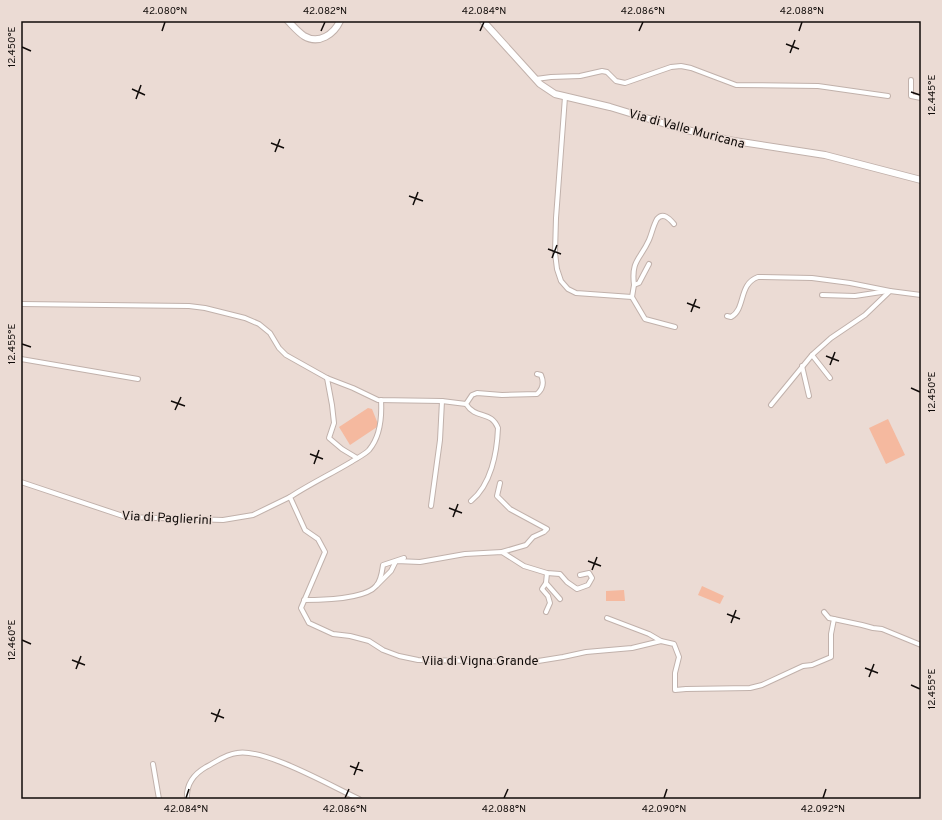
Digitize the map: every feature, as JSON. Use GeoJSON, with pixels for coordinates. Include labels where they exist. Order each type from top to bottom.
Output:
{"type":"FeatureCollection","features":[{"type":"Feature","properties":{"kind":"street"},"geometry":{"type":"LineString","coordinates":[[288,21],[304,36],[316,40],[329,35],[340,21]]}},
{"type":"Feature","properties":{"kind":"street","name":"Via di Valle Muricana"},"geometry":{"type":"LineString","coordinates":[[483,21],[547,90],[564,97],[610,107],[679,128],[728,140],[825,155],[921,180]]}},
{"type":"Feature","properties":{"kind":"street"},"geometry":{"type":"LineString","coordinates":[[536,79],[580,76],[602,71],[607,72],[616,80],[625,83],[671,67],[681,66],[691,68],[736,85],[818,86],[888,96]]}},
{"type":"Feature","properties":{"kind":"street"},"geometry":{"type":"LineString","coordinates":[[911,80],[911,96],[921,98]]}},
{"type":"Feature","properties":{"kind":"street"},"geometry":{"type":"LineString","coordinates":[[564,97],[555,228],[556,261],[559,275],[564,286],[574,292],[632,298]]}},
{"type":"Feature","properties":{"kind":"street"},"geometry":{"type":"LineString","coordinates":[[674,224],[665,216],[660,216],[657,219],[647,245],[635,263],[632,298],[646,319],[675,327]]}},
{"type":"Feature","properties":{"kind":"street"},"geometry":{"type":"LineString","coordinates":[[634,285],[639,283],[649,264]]}},
{"type":"Feature","properties":{"kind":"street"},"geometry":{"type":"LineString","coordinates":[[727,316],[731,317],[735,314],[745,288],[753,279],[758,277],[812,278],[859,284],[890,291],[921,295]]}},
{"type":"Feature","properties":{"kind":"street"},"geometry":{"type":"LineString","coordinates":[[822,295],[855,296],[890,291]]}},
{"type":"Feature","properties":{"kind":"street"},"geometry":{"type":"LineString","coordinates":[[771,405],[812,355],[835,335],[865,315],[890,291]]}},
{"type":"Feature","properties":{"kind":"street"},"geometry":{"type":"LineString","coordinates":[[21,304],[189,306],[205,308],[245,318],[259,324],[270,333],[279,348],[286,355],[327,378],[378,400],[442,401],[466,404],[473,412],[491,418],[496,422],[498,428],[491,468],[483,487],[471,501]]}},
{"type":"Feature","properties":{"kind":"street"},"geometry":{"type":"LineString","coordinates":[[812,355],[830,378]]}},
{"type":"Feature","properties":{"kind":"street"},"geometry":{"type":"LineString","coordinates":[[21,359],[138,379]]}},
{"type":"Feature","properties":{"kind":"street"},"geometry":{"type":"LineString","coordinates":[[802,366],[809,396]]}},
{"type":"Feature","properties":{"kind":"street"},"geometry":{"type":"LineString","coordinates":[[466,404],[472,395],[477,393],[502,395],[537,394],[542,387],[543,382],[540,375],[537,374]]}},
{"type":"Feature","properties":{"kind":"street"},"geometry":{"type":"LineString","coordinates":[[327,378],[334,424],[329,438],[342,449],[357,458]]}},
{"type":"Feature","properties":{"kind":"street"},"geometry":{"type":"LineString","coordinates":[[381,400],[380,423],[374,442],[368,451],[290,497],[305,530],[318,539],[325,552],[304,600],[331,599],[367,593],[377,586],[391,571],[396,561]]}},
{"type":"Feature","properties":{"kind":"street"},"geometry":{"type":"LineString","coordinates":[[431,506],[440,440],[442,401]]}},
{"type":"Feature","properties":{"kind":"street","name":"Via di Paglierini"},"geometry":{"type":"LineString","coordinates":[[21,482],[126,517],[223,520],[254,515],[290,497]]}},
{"type":"Feature","properties":{"kind":"street"},"geometry":{"type":"LineString","coordinates":[[396,561],[420,562],[465,554],[502,552],[526,545],[533,537],[544,532],[547,529],[510,509],[497,496],[500,483]]}},
{"type":"Feature","properties":{"kind":"street"},"geometry":{"type":"LineString","coordinates":[[502,552],[524,566],[547,573],[560,574],[567,582],[578,590],[588,585],[592,578],[589,573],[580,574]]}},
{"type":"Feature","properties":{"kind":"street"},"geometry":{"type":"LineString","coordinates":[[377,586],[383,565],[404,558]]}},
{"type":"Feature","properties":{"kind":"street"},"geometry":{"type":"LineString","coordinates":[[546,612],[550,603],[548,596],[542,589],[546,583],[547,573]]}},
{"type":"Feature","properties":{"kind":"street"},"geometry":{"type":"LineString","coordinates":[[546,583],[560,599]]}},
{"type":"Feature","properties":{"kind":"street","name":"Viia di Vigna Grande"},"geometry":{"type":"LineString","coordinates":[[304,600],[301,608],[309,623],[333,634],[350,636],[369,642],[383,650],[399,656],[418,660],[532,662],[564,658],[586,652],[632,648],[660,641]]}},
{"type":"Feature","properties":{"kind":"street"},"geometry":{"type":"LineString","coordinates":[[824,612],[829,618],[882,629],[921,645]]}},
{"type":"Feature","properties":{"kind":"street"},"geometry":{"type":"LineString","coordinates":[[607,618],[649,634],[660,641],[674,644],[679,657],[675,690],[750,688],[762,685],[803,666],[812,666],[831,657],[831,634],[834,619]]}},
{"type":"Feature","properties":{"kind":"street"},"geometry":{"type":"LineString","coordinates":[[187,799],[188,786],[198,773],[227,756],[242,752],[265,757],[286,764],[359,799]]}},
{"type":"Feature","properties":{"kind":"street"},"geometry":{"type":"LineString","coordinates":[[153,764],[159,799]]}},
{"type":"Feature","properties":{"kind":"shaded area"},"geometry":{"type":"Polygon","coordinates":[[[368,408],[372,409],[378,424],[377,427],[350,445],[339,427],[368,408]]]}},
{"type":"Feature","properties":{"kind":"shaded area"},"geometry":{"type":"Polygon","coordinates":[[[888,419],[905,455],[886,464],[869,428],[888,419]]]}},
{"type":"Feature","properties":{"kind":"shaded area"},"geometry":{"type":"Polygon","coordinates":[[[702,586],[724,596],[720,604],[698,595],[702,586]]]}},
{"type":"Feature","properties":{"kind":"shaded area"},"geometry":{"type":"Polygon","coordinates":[[[624,590],[625,601],[606,601],[606,591],[624,590]]]}}]}
